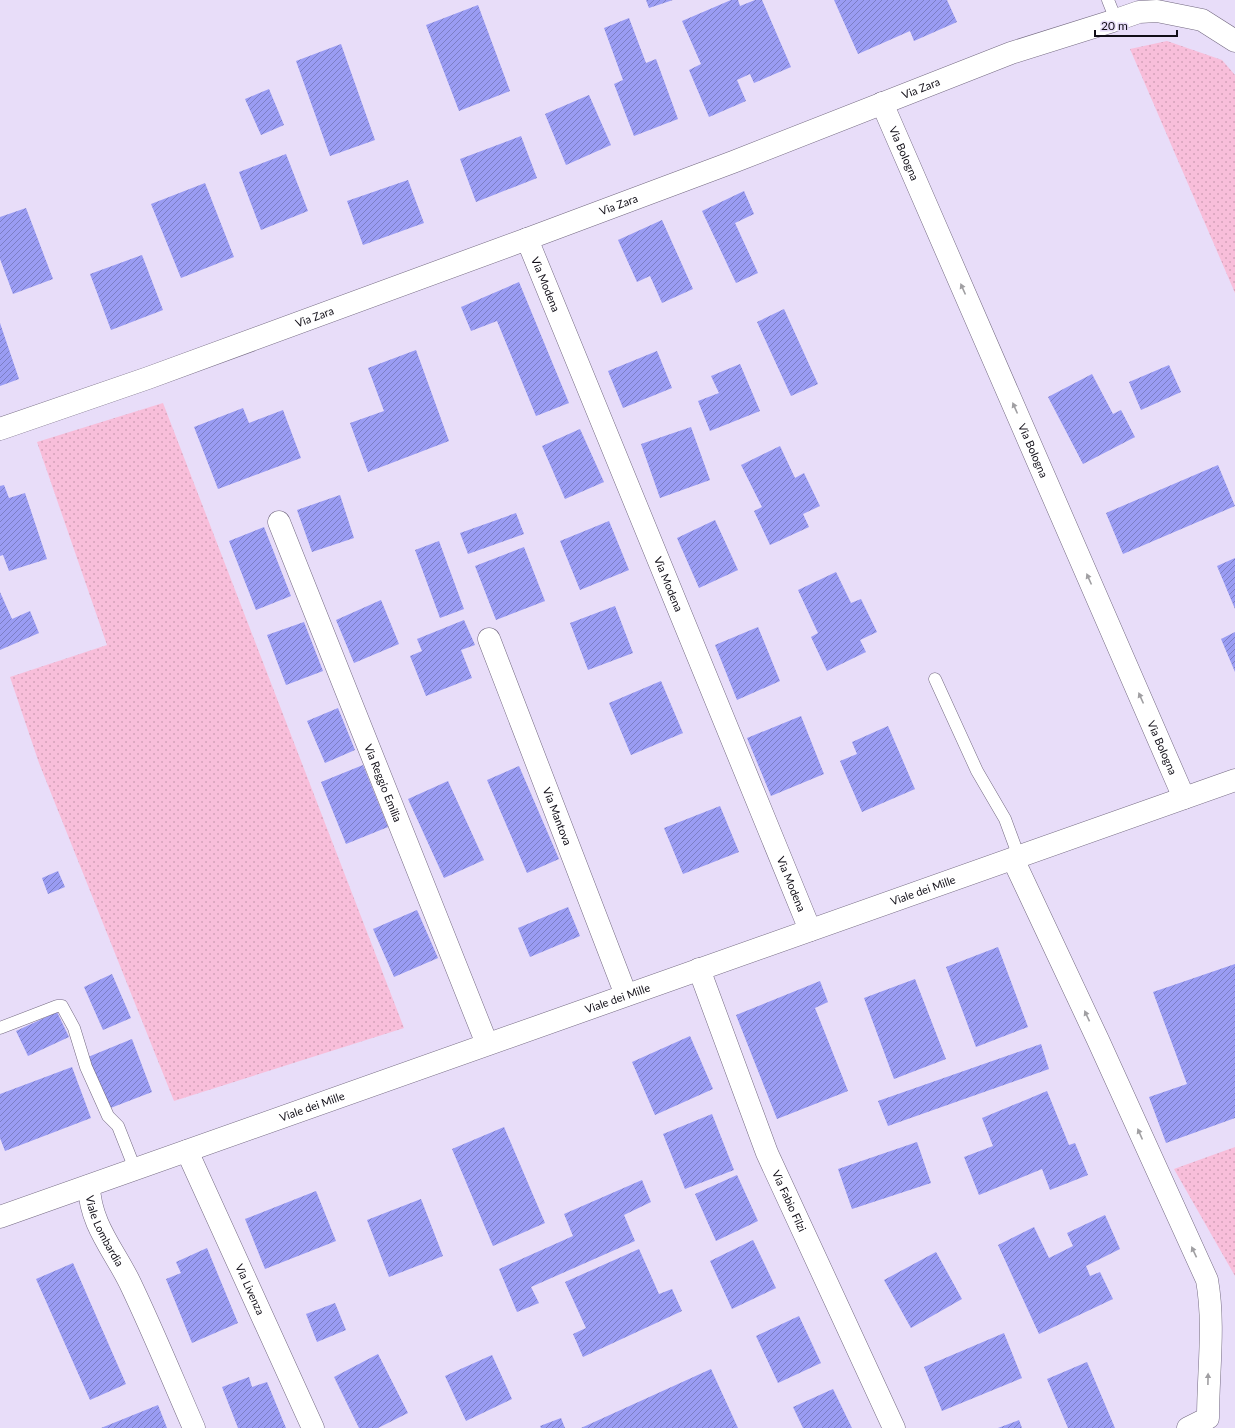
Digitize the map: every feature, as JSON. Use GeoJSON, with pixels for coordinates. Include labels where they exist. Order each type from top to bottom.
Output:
{"type":"FeatureCollection","features":[{"type":"Feature","properties":{"kind":"street","name":"Via Zara"},"geometry":{"type":"LineString","coordinates":[[0,429],[148,378],[726,165],[1011,53],[1112,10],[1139,12],[1157,11],[1202,20],[1235,41]]}},
{"type":"Feature","properties":{"kind":"street","name":"Via Bologna"},"geometry":{"type":"LineString","coordinates":[[882,103],[1184,798]]}},
{"type":"Feature","properties":{"kind":"street","name":"Via Modena"},"geometry":{"type":"LineString","coordinates":[[527,239],[810,930]]}},
{"type":"Feature","properties":{"kind":"street","name":"Via Reggio Emilia"},"geometry":{"type":"LineString","coordinates":[[279,522],[487,1044]]}},
{"type":"Feature","properties":{"kind":"street","name":"Via Mantova"},"geometry":{"type":"LineString","coordinates":[[489,639],[626,995]]}},
{"type":"Feature","properties":{"kind":"street","name":"Viale dei Mille"},"geometry":{"type":"LineString","coordinates":[[0,1217],[1235,780]]}},
{"type":"Feature","properties":{"kind":"street"},"geometry":{"type":"LineString","coordinates":[[1016,858],[1207,1280],[1211,1302],[1212,1320],[1212,1340],[1208,1376],[1208,1418],[1188,1428]]}},
{"type":"Feature","properties":{"kind":"street","name":"Via Fabio Filzi"},"geometry":{"type":"LineString","coordinates":[[699,969],[767,1152],[894,1428]]}},
{"type":"Feature","properties":{"kind":"street","name":"Via Livenza"},"geometry":{"type":"LineString","coordinates":[[187,1151],[313,1428]]}},
{"type":"Feature","properties":{"kind":"street","name":"Viale Lombardia"},"geometry":{"type":"LineString","coordinates":[[89,1186],[91,1207],[97,1226],[129,1281],[194,1428]]}},
{"type":"Feature","properties":{"kind":"lane"},"geometry":{"type":"LineString","coordinates":[[935,679],[977,771],[1005,819],[1016,858]]}},
{"type":"Feature","properties":{"kind":"lane"},"geometry":{"type":"LineString","coordinates":[[0,1028],[57,1006],[62,1006],[74,1028],[86,1067],[108,1116],[118,1126],[135,1170]]}},
{"type":"Feature","properties":{"kind":"shaded area"},"geometry":{"type":"Polygon","coordinates":[[[1167,41],[1222,60],[1235,75],[1235,293],[1130,49],[1167,41]]]}},
{"type":"Feature","properties":{"kind":"shaded area"},"geometry":{"type":"Polygon","coordinates":[[[163,403],[404,1028],[174,1101],[39,763],[10,677],[107,645],[37,442],[163,403]]]}},
{"type":"Feature","properties":{"kind":"shaded area"},"geometry":{"type":"Polygon","coordinates":[[[1235,1147],[1235,1276],[1174,1169],[1235,1147]]]}},
{"type":"Feature","properties":{"kind":"building"},"geometry":{"type":"Polygon","coordinates":[[[646,0],[673,0],[649,8],[646,0]]]}},
{"type":"Feature","properties":{"kind":"building"},"geometry":{"type":"Polygon","coordinates":[[[731,0],[738,0],[740,6],[755,0],[762,0],[791,67],[754,83],[750,74],[737,80],[746,101],[709,117],[689,70],[701,64],[682,21],[731,0]]]}},
{"type":"Feature","properties":{"kind":"building"},"geometry":{"type":"Polygon","coordinates":[[[834,0],[947,0],[957,22],[914,41],[910,31],[858,54],[834,0]]]}},
{"type":"Feature","properties":{"kind":"building"},"geometry":{"type":"Polygon","coordinates":[[[478,5],[510,91],[459,111],[426,25],[478,5]]]}},
{"type":"Feature","properties":{"kind":"building"},"geometry":{"type":"Polygon","coordinates":[[[629,18],[646,63],[656,59],[678,119],[634,136],[614,84],[623,80],[604,28],[629,18]]]}},
{"type":"Feature","properties":{"kind":"building"},"geometry":{"type":"Polygon","coordinates":[[[341,44],[375,140],[330,156],[296,61],[341,44]]]}},
{"type":"Feature","properties":{"kind":"building"},"geometry":{"type":"Polygon","coordinates":[[[269,89],[284,125],[261,135],[245,99],[269,89]]]}},
{"type":"Feature","properties":{"kind":"building"},"geometry":{"type":"Polygon","coordinates":[[[589,95],[611,145],[566,165],[545,114],[589,95]]]}},
{"type":"Feature","properties":{"kind":"building"},"geometry":{"type":"Polygon","coordinates":[[[521,136],[537,178],[476,202],[460,159],[521,136]]]}},
{"type":"Feature","properties":{"kind":"building"},"geometry":{"type":"Polygon","coordinates":[[[286,154],[308,211],[261,230],[239,172],[286,154]]]}},
{"type":"Feature","properties":{"kind":"building"},"geometry":{"type":"Polygon","coordinates":[[[408,180],[424,223],[363,245],[347,201],[408,180]]]}},
{"type":"Feature","properties":{"kind":"building"},"geometry":{"type":"Polygon","coordinates":[[[205,183],[234,257],[181,278],[151,204],[205,183]]]}},
{"type":"Feature","properties":{"kind":"building"},"geometry":{"type":"Polygon","coordinates":[[[744,191],[754,214],[735,223],[758,273],[736,283],[702,211],[744,191]]]}},
{"type":"Feature","properties":{"kind":"building"},"geometry":{"type":"Polygon","coordinates":[[[26,208],[53,279],[13,294],[0,259],[0,217],[26,208]]]}},
{"type":"Feature","properties":{"kind":"building"},"geometry":{"type":"Polygon","coordinates":[[[662,220],[693,289],[662,303],[650,276],[637,282],[618,240],[662,220]]]}},
{"type":"Feature","properties":{"kind":"building"},"geometry":{"type":"Polygon","coordinates":[[[142,255],[163,310],[111,330],[90,274],[142,255]]]}},
{"type":"Feature","properties":{"kind":"building"},"geometry":{"type":"Polygon","coordinates":[[[519,282],[569,403],[536,416],[497,321],[471,331],[461,307],[519,282]]]}},
{"type":"Feature","properties":{"kind":"building"},"geometry":{"type":"Polygon","coordinates":[[[784,309],[818,384],[791,396],[757,322],[784,309]]]}},
{"type":"Feature","properties":{"kind":"building"},"geometry":{"type":"Polygon","coordinates":[[[0,323],[19,379],[0,386],[0,323]]]}},
{"type":"Feature","properties":{"kind":"building"},"geometry":{"type":"Polygon","coordinates":[[[416,350],[449,441],[368,472],[350,423],[384,411],[368,368],[416,350]]]}},
{"type":"Feature","properties":{"kind":"building"},"geometry":{"type":"Polygon","coordinates":[[[657,351],[672,388],[623,408],[608,371],[657,351]]]}},
{"type":"Feature","properties":{"kind":"building"},"geometry":{"type":"Polygon","coordinates":[[[740,364],[760,411],[710,431],[698,401],[719,393],[711,376],[740,364]]]}},
{"type":"Feature","properties":{"kind":"building"},"geometry":{"type":"Polygon","coordinates":[[[1169,365],[1181,392],[1141,410],[1129,382],[1169,365]]]}},
{"type":"Feature","properties":{"kind":"building"},"geometry":{"type":"Polygon","coordinates":[[[1092,374],[1113,414],[1121,410],[1135,437],[1083,464],[1048,397],[1092,374]]]}},
{"type":"Feature","properties":{"kind":"building"},"geometry":{"type":"Polygon","coordinates":[[[243,408],[249,423],[283,410],[301,458],[218,489],[194,427],[243,408]]]}},
{"type":"Feature","properties":{"kind":"building"},"geometry":{"type":"Polygon","coordinates":[[[691,427],[710,480],[660,498],[641,444],[691,427]]]}},
{"type":"Feature","properties":{"kind":"building"},"geometry":{"type":"Polygon","coordinates":[[[580,429],[604,482],[565,499],[542,446],[580,429]]]}},
{"type":"Feature","properties":{"kind":"building"},"geometry":{"type":"Polygon","coordinates":[[[780,446],[795,478],[804,473],[820,506],[803,514],[809,527],[770,545],[754,511],[762,507],[741,465],[780,446]]]}},
{"type":"Feature","properties":{"kind":"building"},"geometry":{"type":"Polygon","coordinates":[[[1218,465],[1235,506],[1123,554],[1106,513],[1218,465]]]}},
{"type":"Feature","properties":{"kind":"building"},"geometry":{"type":"Polygon","coordinates":[[[4,485],[9,498],[25,493],[47,559],[9,571],[3,555],[0,556],[0,486],[4,485]]]}},
{"type":"Feature","properties":{"kind":"building"},"geometry":{"type":"Polygon","coordinates":[[[340,495],[354,538],[312,552],[297,510],[340,495]]]}},
{"type":"Feature","properties":{"kind":"building"},"geometry":{"type":"Polygon","coordinates":[[[516,513],[524,534],[468,554],[460,533],[516,513]]]}},
{"type":"Feature","properties":{"kind":"building"},"geometry":{"type":"Polygon","coordinates":[[[715,520],[738,570],[699,588],[677,538],[715,520]]]}},
{"type":"Feature","properties":{"kind":"building"},"geometry":{"type":"Polygon","coordinates":[[[609,521],[629,570],[580,590],[560,541],[609,521]]]}},
{"type":"Feature","properties":{"kind":"building"},"geometry":{"type":"Polygon","coordinates":[[[264,527],[291,596],[256,610],[229,541],[264,527]]]}},
{"type":"Feature","properties":{"kind":"building"},"geometry":{"type":"Polygon","coordinates":[[[439,541],[464,609],[440,618],[415,550],[439,541]]]}},
{"type":"Feature","properties":{"kind":"building"},"geometry":{"type":"Polygon","coordinates":[[[524,547],[545,601],[496,620],[475,566],[524,547]]]}},
{"type":"Feature","properties":{"kind":"building"},"geometry":{"type":"Polygon","coordinates":[[[1235,558],[1235,609],[1217,566],[1235,558]]]}},
{"type":"Feature","properties":{"kind":"building"},"geometry":{"type":"Polygon","coordinates":[[[836,572],[851,603],[861,599],[877,632],[860,640],[866,652],[827,671],[811,637],[818,633],[798,590],[836,572]]]}},
{"type":"Feature","properties":{"kind":"building"},"geometry":{"type":"Polygon","coordinates":[[[0,592],[12,619],[30,611],[39,633],[0,650],[0,592]]]}},
{"type":"Feature","properties":{"kind":"building"},"geometry":{"type":"Polygon","coordinates":[[[381,600],[399,644],[354,663],[336,620],[381,600]]]}},
{"type":"Feature","properties":{"kind":"building"},"geometry":{"type":"Polygon","coordinates":[[[615,606],[633,653],[588,670],[570,623],[615,606]]]}},
{"type":"Feature","properties":{"kind":"building"},"geometry":{"type":"Polygon","coordinates":[[[464,620],[475,645],[461,650],[472,678],[426,696],[410,656],[422,651],[417,639],[464,620]]]}},
{"type":"Feature","properties":{"kind":"building"},"geometry":{"type":"Polygon","coordinates":[[[304,622],[323,671],[286,685],[267,635],[304,622]]]}},
{"type":"Feature","properties":{"kind":"building"},"geometry":{"type":"Polygon","coordinates":[[[758,627],[780,681],[737,700],[715,645],[758,627]]]}},
{"type":"Feature","properties":{"kind":"building"},"geometry":{"type":"Polygon","coordinates":[[[1235,632],[1235,672],[1221,639],[1235,632]]]}},
{"type":"Feature","properties":{"kind":"building"},"geometry":{"type":"Polygon","coordinates":[[[661,681],[683,733],[631,755],[609,703],[661,681]]]}},
{"type":"Feature","properties":{"kind":"building"},"geometry":{"type":"Polygon","coordinates":[[[338,708],[355,750],[325,763],[307,721],[338,708]]]}},
{"type":"Feature","properties":{"kind":"building"},"geometry":{"type":"Polygon","coordinates":[[[801,716],[824,774],[771,796],[747,738],[801,716]]]}},
{"type":"Feature","properties":{"kind":"building"},"geometry":{"type":"Polygon","coordinates":[[[888,726],[915,789],[862,812],[840,761],[857,754],[852,742],[888,726]]]}},
{"type":"Feature","properties":{"kind":"building"},"geometry":{"type":"Polygon","coordinates":[[[363,765],[388,827],[346,844],[321,782],[363,765]]]}},
{"type":"Feature","properties":{"kind":"building"},"geometry":{"type":"Polygon","coordinates":[[[519,766],[559,859],[527,873],[487,780],[519,766]]]}},
{"type":"Feature","properties":{"kind":"building"},"geometry":{"type":"Polygon","coordinates":[[[448,781],[484,860],[444,878],[408,799],[448,781]]]}},
{"type":"Feature","properties":{"kind":"building"},"geometry":{"type":"Polygon","coordinates":[[[720,806],[739,852],[683,874],[664,828],[720,806]]]}},
{"type":"Feature","properties":{"kind":"building"},"geometry":{"type":"Polygon","coordinates":[[[58,871],[65,887],[48,894],[42,878],[58,871]]]}},
{"type":"Feature","properties":{"kind":"building"},"geometry":{"type":"Polygon","coordinates":[[[568,907],[580,936],[530,957],[518,928],[568,907]]]}},
{"type":"Feature","properties":{"kind":"building"},"geometry":{"type":"Polygon","coordinates":[[[417,910],[438,958],[394,977],[373,929],[417,910]]]}},
{"type":"Feature","properties":{"kind":"building"},"geometry":{"type":"Polygon","coordinates":[[[998,947],[1028,1027],[976,1047],[946,967],[998,947]]]}},
{"type":"Feature","properties":{"kind":"building"},"geometry":{"type":"Polygon","coordinates":[[[1235,964],[1235,1118],[1166,1143],[1149,1097],[1187,1084],[1153,992],[1235,964]]]}},
{"type":"Feature","properties":{"kind":"building"},"geometry":{"type":"Polygon","coordinates":[[[112,974],[131,1018],[103,1030],[84,987],[112,974]]]}},
{"type":"Feature","properties":{"kind":"building"},"geometry":{"type":"Polygon","coordinates":[[[915,979],[946,1059],[894,1079],[864,998],[915,979]]]}},
{"type":"Feature","properties":{"kind":"building"},"geometry":{"type":"Polygon","coordinates":[[[820,981],[828,1002],[815,1008],[848,1091],[777,1119],[736,1015],[820,981]]]}},
{"type":"Feature","properties":{"kind":"building"},"geometry":{"type":"Polygon","coordinates":[[[57,1012],[69,1037],[28,1056],[16,1031],[57,1012]]]}},
{"type":"Feature","properties":{"kind":"building"},"geometry":{"type":"Polygon","coordinates":[[[690,1036],[713,1089],[655,1115],[632,1062],[690,1036]]]}},
{"type":"Feature","properties":{"kind":"building"},"geometry":{"type":"Polygon","coordinates":[[[132,1039],[152,1092],[108,1109],[88,1057],[132,1039]]]}},
{"type":"Feature","properties":{"kind":"building"},"geometry":{"type":"Polygon","coordinates":[[[1041,1044],[1049,1069],[888,1126],[878,1101],[1041,1044]]]}},
{"type":"Feature","properties":{"kind":"building"},"geometry":{"type":"Polygon","coordinates":[[[72,1067],[91,1118],[5,1151],[0,1138],[0,1094],[72,1067]]]}},
{"type":"Feature","properties":{"kind":"building"},"geometry":{"type":"Polygon","coordinates":[[[1047,1091],[1069,1145],[1075,1143],[1088,1175],[1050,1190],[1042,1169],[979,1195],[964,1157],[993,1146],[982,1118],[1047,1091]]]}},
{"type":"Feature","properties":{"kind":"building"},"geometry":{"type":"Polygon","coordinates":[[[712,1114],[734,1170],[685,1189],[663,1134],[712,1114]]]}},
{"type":"Feature","properties":{"kind":"building"},"geometry":{"type":"Polygon","coordinates":[[[504,1127],[545,1223],[493,1246],[452,1149],[504,1127]]]}},
{"type":"Feature","properties":{"kind":"building"},"geometry":{"type":"Polygon","coordinates":[[[917,1142],[931,1183],[852,1209],[838,1169],[917,1142]]]}},
{"type":"Feature","properties":{"kind":"building"},"geometry":{"type":"Polygon","coordinates":[[[737,1175],[758,1221],[716,1241],[695,1194],[737,1175]]]}},
{"type":"Feature","properties":{"kind":"building"},"geometry":{"type":"Polygon","coordinates":[[[642,1180],[651,1202],[624,1215],[635,1241],[531,1287],[539,1303],[517,1312],[499,1269],[573,1236],[564,1214],[642,1180]]]}},
{"type":"Feature","properties":{"kind":"building"},"geometry":{"type":"Polygon","coordinates":[[[316,1191],[336,1241],[265,1269],[245,1219],[316,1191]]]}},
{"type":"Feature","properties":{"kind":"building"},"geometry":{"type":"Polygon","coordinates":[[[421,1199],[443,1256],[389,1277],[367,1220],[421,1199]]]}},
{"type":"Feature","properties":{"kind":"building"},"geometry":{"type":"Polygon","coordinates":[[[1105,1215],[1120,1249],[1086,1266],[1090,1276],[1100,1272],[1113,1299],[1039,1334],[998,1245],[1034,1227],[1049,1258],[1073,1246],[1067,1233],[1105,1215]]]}},
{"type":"Feature","properties":{"kind":"building"},"geometry":{"type":"Polygon","coordinates":[[[753,1240],[776,1288],[732,1309],[710,1261],[753,1240]]]}},
{"type":"Feature","properties":{"kind":"building"},"geometry":{"type":"Polygon","coordinates":[[[207,1248],[238,1323],[192,1343],[166,1279],[181,1273],[176,1262],[207,1248]]]}},
{"type":"Feature","properties":{"kind":"building"},"geometry":{"type":"Polygon","coordinates":[[[639,1249],[659,1294],[672,1289],[682,1311],[583,1357],[573,1334],[586,1328],[565,1282],[639,1249]]]}},
{"type":"Feature","properties":{"kind":"building"},"geometry":{"type":"Polygon","coordinates":[[[936,1252],[962,1299],[911,1328],[884,1280],[936,1252]]]}},
{"type":"Feature","properties":{"kind":"building"},"geometry":{"type":"Polygon","coordinates":[[[73,1263],[126,1384],[90,1400],[36,1279],[73,1263]]]}},
{"type":"Feature","properties":{"kind":"building"},"geometry":{"type":"Polygon","coordinates":[[[335,1303],[346,1330],[317,1342],[306,1314],[335,1303]]]}},
{"type":"Feature","properties":{"kind":"building"},"geometry":{"type":"Polygon","coordinates":[[[799,1316],[821,1363],[778,1383],[756,1336],[799,1316]]]}},
{"type":"Feature","properties":{"kind":"building"},"geometry":{"type":"Polygon","coordinates":[[[1004,1333],[1022,1378],[942,1411],[924,1367],[1004,1333]]]}},
{"type":"Feature","properties":{"kind":"building"},"geometry":{"type":"Polygon","coordinates":[[[378,1354],[408,1413],[378,1428],[359,1428],[334,1377],[378,1354]]]}},
{"type":"Feature","properties":{"kind":"building"},"geometry":{"type":"Polygon","coordinates":[[[492,1355],[512,1399],[466,1421],[445,1376],[492,1355]]]}},
{"type":"Feature","properties":{"kind":"building"},"geometry":{"type":"Polygon","coordinates":[[[1087,1362],[1115,1428],[1068,1428],[1047,1379],[1087,1362]]]}},
{"type":"Feature","properties":{"kind":"building"},"geometry":{"type":"Polygon","coordinates":[[[711,1369],[738,1428],[581,1428],[711,1369]]]}},
{"type":"Feature","properties":{"kind":"building"},"geometry":{"type":"Polygon","coordinates":[[[249,1377],[252,1387],[267,1382],[286,1428],[238,1428],[222,1387],[249,1377]]]}},
{"type":"Feature","properties":{"kind":"building"},"geometry":{"type":"Polygon","coordinates":[[[833,1389],[852,1428],[803,1428],[793,1407],[833,1389]]]}},
{"type":"Feature","properties":{"kind":"building"},"geometry":{"type":"Polygon","coordinates":[[[158,1405],[167,1428],[101,1428],[158,1405]]]}},
{"type":"Feature","properties":{"kind":"building"},"geometry":{"type":"Polygon","coordinates":[[[561,1418],[565,1428],[541,1428],[540,1426],[561,1418]]]}},
{"type":"Feature","properties":{"kind":"building"},"geometry":{"type":"Polygon","coordinates":[[[1019,1420],[1022,1428],[998,1428],[1019,1420]]]}}]}
